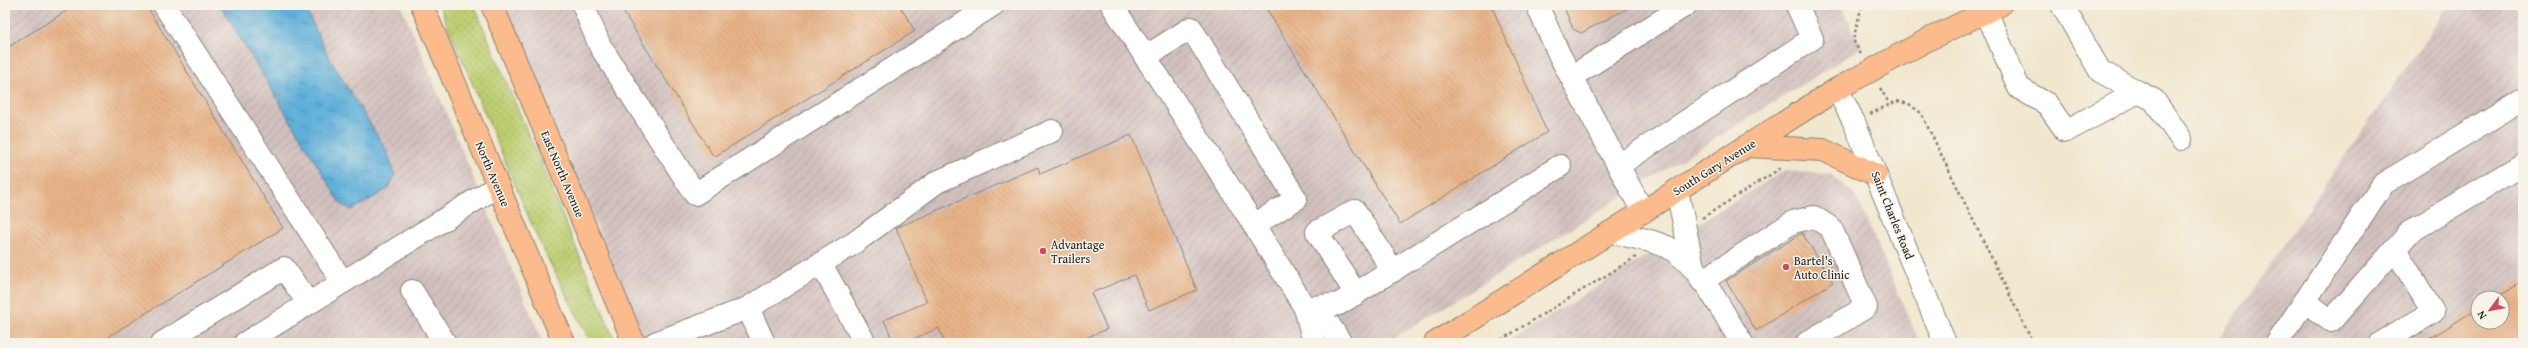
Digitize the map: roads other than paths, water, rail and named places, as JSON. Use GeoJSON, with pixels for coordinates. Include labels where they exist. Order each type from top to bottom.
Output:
{"type":"FeatureCollection","features":[{"type":"Feature","properties":{"kind":"main road","name":"North Avenue"},"geometry":{"type":"LineString","coordinates":[[422,5],[564,343]]}},
{"type":"Feature","properties":{"kind":"main road","name":"East North Avenue"},"geometry":{"type":"LineString","coordinates":[[492,5],[634,343]]}},
{"type":"Feature","properties":{"kind":"main road","name":"South Gary Avenue"},"geometry":{"type":"LineString","coordinates":[[1435,343],[1838,89],[1929,39],[1993,8]]}},
{"type":"Feature","properties":{"kind":"main road"},"geometry":{"type":"LineString","coordinates":[[1748,146],[1824,150],[1876,175]]}},
{"type":"Feature","properties":{"kind":"street"},"geometry":{"type":"LineString","coordinates":[[164,5],[342,281]]}},
{"type":"Feature","properties":{"kind":"street"},"geometry":{"type":"LineString","coordinates":[[583,5],[600,46],[695,194],[993,5]]}},
{"type":"Feature","properties":{"kind":"street"},"geometry":{"type":"LineString","coordinates":[[1112,5],[1254,225],[1305,308],[1314,343]]}},
{"type":"Feature","properties":{"kind":"street"},"geometry":{"type":"LineString","coordinates":[[1538,5],[1572,78],[1643,212]]}},
{"type":"Feature","properties":{"kind":"street"},"geometry":{"type":"LineString","coordinates":[[1572,78],[1686,5]]}},
{"type":"Feature","properties":{"kind":"street"},"geometry":{"type":"LineString","coordinates":[[1618,165],[1812,39],[1797,5]]}},
{"type":"Feature","properties":{"kind":"street"},"geometry":{"type":"LineString","coordinates":[[2062,5],[2100,71],[2154,100],[2181,139]]}},
{"type":"Feature","properties":{"kind":"street"},"geometry":{"type":"LineString","coordinates":[[1993,8],[2019,88],[2047,104],[2066,131],[2138,92]]}},
{"type":"Feature","properties":{"kind":"street"},"geometry":{"type":"LineString","coordinates":[[1145,57],[1191,28],[1296,199],[1254,225]]}},
{"type":"Feature","properties":{"kind":"street","name":"Saint Charles Road"},"geometry":{"type":"LineString","coordinates":[[1838,89],[1876,175],[1945,343]]}},
{"type":"Feature","properties":{"kind":"street"},"geometry":{"type":"LineString","coordinates":[[2277,343],[2383,184],[2523,100]]}},
{"type":"Feature","properties":{"kind":"street"},"geometry":{"type":"LineString","coordinates":[[655,343],[748,308],[854,243],[937,182],[1052,131]]}},
{"type":"Feature","properties":{"kind":"street"},"geometry":{"type":"LineString","coordinates":[[2305,301],[2331,321],[2410,232],[2523,164]]}},
{"type":"Feature","properties":{"kind":"street"},"geometry":{"type":"LineString","coordinates":[[1305,308],[1339,304],[1560,166]]}},
{"type":"Feature","properties":{"kind":"street"},"geometry":{"type":"LineString","coordinates":[[245,343],[342,281],[498,186]]}},
{"type":"Feature","properties":{"kind":"street"},"geometry":{"type":"LineString","coordinates":[[1677,190],[1697,274]]}},
{"type":"Feature","properties":{"kind":"street"},"geometry":{"type":"LineString","coordinates":[[1356,294],[1317,232],[1355,211],[1393,270]]}},
{"type":"Feature","properties":{"kind":"street"},"geometry":{"type":"LineString","coordinates":[[1697,274],[1793,222],[1814,217],[1831,228],[1866,308],[1807,343]]}},
{"type":"Feature","properties":{"kind":"street"},"geometry":{"type":"LineString","coordinates":[[1611,232],[1667,247],[1697,274],[1742,343]]}},
{"type":"Feature","properties":{"kind":"street"},"geometry":{"type":"LineString","coordinates":[[2380,343],[2433,312],[2395,249]]}},
{"type":"Feature","properties":{"kind":"street"},"geometry":{"type":"LineString","coordinates":[[821,264],[865,343]]}},
{"type":"Feature","properties":{"kind":"street"},"geometry":{"type":"LineString","coordinates":[[162,343],[284,268],[308,303]]}},
{"type":"Feature","properties":{"kind":"street"},"geometry":{"type":"LineString","coordinates":[[412,291],[445,343]]}},
{"type":"Feature","properties":{"kind":"street"},"geometry":{"type":"LineString","coordinates":[[748,308],[764,343]]}},
{"type":"Feature","properties":{"kind":"street"},"geometry":{"type":"LineString","coordinates":[[1305,308],[1330,326],[1340,343]]}},
{"type":"Feature","properties":{"kind":"water"},"geometry":{"type":"Polygon","coordinates":[[[220,5],[304,5],[328,56],[387,151],[395,176],[388,189],[352,210],[341,204],[220,5]]]}},
{"type":"Feature","properties":{"kind":"place","name":"Advantage Trailers"},"geometry":{"type":"Point","coordinates":[1043,251]}},
{"type":"Feature","properties":{"kind":"place","name":"Bartel's Auto Clinic"},"geometry":{"type":"Point","coordinates":[1786,267]}}]}
